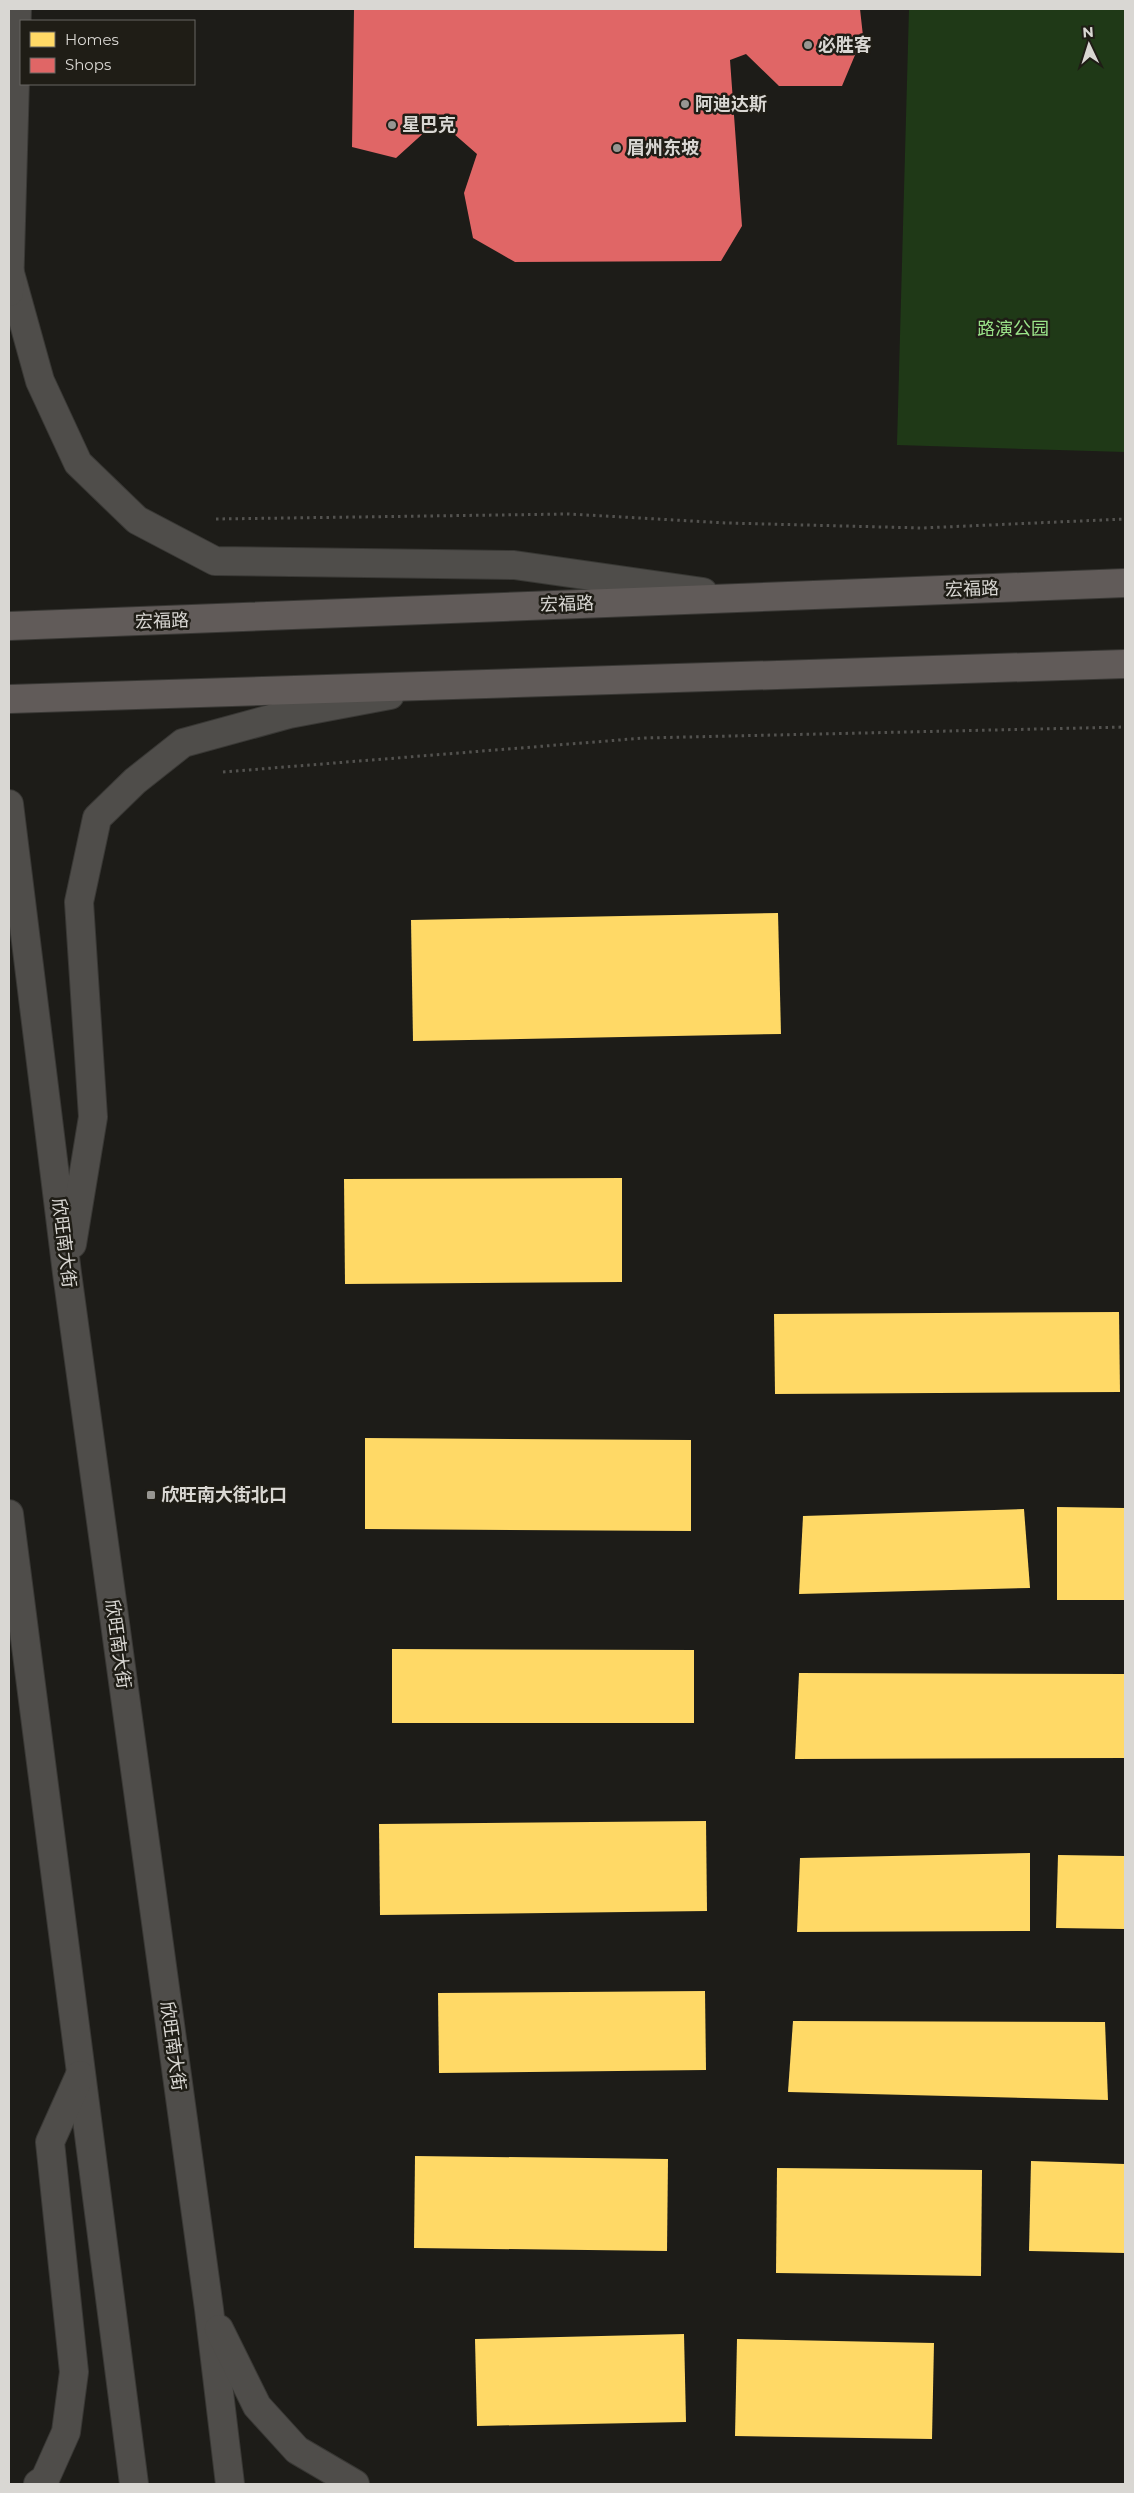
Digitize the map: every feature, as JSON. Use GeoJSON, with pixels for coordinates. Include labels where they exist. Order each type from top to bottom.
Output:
{"type":"FeatureCollection","features":[{"type":"Feature","properties":{"kind":"main road"},"geometry":{"type":"LineString","coordinates":[[9,306],[16,9]]}},
{"type":"Feature","properties":{"kind":"main road"},"geometry":{"type":"LineString","coordinates":[[10,273],[40,381],[78,463],[137,520],[215,561],[514,565],[742,597]]}},
{"type":"Feature","properties":{"kind":"main road","name":"宏福路"},"geometry":{"type":"LineString","coordinates":[[9,626],[1125,583]]}},
{"type":"Feature","properties":{"kind":"main road"},"geometry":{"type":"LineString","coordinates":[[9,699],[1125,664]]}},
{"type":"Feature","properties":{"kind":"main road"},"geometry":{"type":"LineString","coordinates":[[67,1273],[93,1117],[79,902],[97,818],[135,781],[183,743],[288,714],[440,685]]}},
{"type":"Feature","properties":{"kind":"main road","name":"欣旺南大街"},"geometry":{"type":"LineString","coordinates":[[9,804],[67,1273],[209,2309],[230,2484]]}},
{"type":"Feature","properties":{"kind":"main road"},"geometry":{"type":"LineString","coordinates":[[9,1514],[134,2484]]}},
{"type":"Feature","properties":{"kind":"main road"},"geometry":{"type":"LineString","coordinates":[[38,2484],[45,2479],[66,2432],[74,2372],[50,2142],[80,2075]]}},
{"type":"Feature","properties":{"kind":"main road"},"geometry":{"type":"LineString","coordinates":[[209,2309],[257,2406],[297,2450],[356,2484]]}},
{"type":"Feature","properties":{"kind":"path"},"geometry":{"type":"LineString","coordinates":[[215,519],[569,514],[727,523],[922,528],[1125,519]]}},
{"type":"Feature","properties":{"kind":"path"},"geometry":{"type":"LineString","coordinates":[[215,773],[644,738],[1125,726]]}},
{"type":"Feature","properties":{"kind":"green space","name":"路演公园"},"geometry":{"type":"Polygon","coordinates":[[[909,9],[1125,9],[1125,452],[897,445],[909,9]]]}},
{"type":"Feature","properties":{"kind":"building: Homes"},"geometry":{"type":"Polygon","coordinates":[[[778,913],[781,1034],[413,1041],[411,920],[778,913]]]}},
{"type":"Feature","properties":{"kind":"building: Homes"},"geometry":{"type":"Polygon","coordinates":[[[622,1178],[622,1282],[345,1284],[344,1179],[622,1178]]]}},
{"type":"Feature","properties":{"kind":"building: Homes"},"geometry":{"type":"Polygon","coordinates":[[[1119,1312],[1120,1392],[775,1394],[774,1314],[1119,1312]]]}},
{"type":"Feature","properties":{"kind":"building: Homes"},"geometry":{"type":"Polygon","coordinates":[[[365,1438],[691,1440],[691,1531],[365,1529],[365,1438]]]}},
{"type":"Feature","properties":{"kind":"building: Homes"},"geometry":{"type":"Polygon","coordinates":[[[1057,1507],[1125,1508],[1125,1600],[1057,1600],[1057,1507]]]}},
{"type":"Feature","properties":{"kind":"building: Homes"},"geometry":{"type":"Polygon","coordinates":[[[1024,1509],[1030,1588],[799,1594],[803,1516],[1024,1509]]]}},
{"type":"Feature","properties":{"kind":"building: Homes"},"geometry":{"type":"Polygon","coordinates":[[[392,1649],[694,1650],[694,1723],[392,1723],[392,1649]]]}},
{"type":"Feature","properties":{"kind":"building: Homes"},"geometry":{"type":"Polygon","coordinates":[[[799,1673],[1125,1674],[1125,1758],[795,1759],[799,1673]]]}},
{"type":"Feature","properties":{"kind":"building: Homes"},"geometry":{"type":"Polygon","coordinates":[[[706,1821],[707,1911],[380,1915],[379,1824],[706,1821]]]}},
{"type":"Feature","properties":{"kind":"building: Homes"},"geometry":{"type":"Polygon","coordinates":[[[1030,1853],[1030,1931],[797,1932],[800,1858],[1030,1853]]]}},
{"type":"Feature","properties":{"kind":"building: Homes"},"geometry":{"type":"Polygon","coordinates":[[[1058,1855],[1125,1856],[1125,1929],[1056,1928],[1058,1855]]]}},
{"type":"Feature","properties":{"kind":"building: Homes"},"geometry":{"type":"Polygon","coordinates":[[[705,1991],[706,2070],[439,2073],[438,1993],[705,1991]]]}},
{"type":"Feature","properties":{"kind":"building: Homes"},"geometry":{"type":"Polygon","coordinates":[[[793,2021],[1105,2022],[1108,2100],[788,2092],[793,2021]]]}},
{"type":"Feature","properties":{"kind":"building: Homes"},"geometry":{"type":"Polygon","coordinates":[[[415,2156],[668,2159],[667,2251],[414,2248],[415,2156]]]}},
{"type":"Feature","properties":{"kind":"building: Homes"},"geometry":{"type":"Polygon","coordinates":[[[1031,2161],[1125,2164],[1125,2253],[1029,2251],[1031,2161]]]}},
{"type":"Feature","properties":{"kind":"building: Homes"},"geometry":{"type":"Polygon","coordinates":[[[777,2168],[982,2170],[981,2276],[776,2273],[777,2168]]]}},
{"type":"Feature","properties":{"kind":"building: Homes"},"geometry":{"type":"Polygon","coordinates":[[[684,2334],[686,2422],[477,2426],[475,2339],[684,2334]]]}},
{"type":"Feature","properties":{"kind":"building: Homes"},"geometry":{"type":"Polygon","coordinates":[[[737,2339],[934,2343],[932,2439],[735,2436],[737,2339]]]}},
{"type":"Feature","properties":{"kind":"building: Shops"},"geometry":{"type":"Polygon","coordinates":[[[354,9],[860,9],[863,36],[842,86],[779,86],[746,54],[730,60],[742,226],[721,261],[515,262],[473,238],[464,193],[477,154],[438,120],[396,158],[352,147],[354,9]]]}},
{"type":"Feature","properties":{"kind":"place","name":"必胜客"},"geometry":{"type":"Point","coordinates":[808,45]}},
{"type":"Feature","properties":{"kind":"place","name":"阿迪达斯"},"geometry":{"type":"Point","coordinates":[685,104]}},
{"type":"Feature","properties":{"kind":"place","name":"星巴克"},"geometry":{"type":"Point","coordinates":[392,125]}},
{"type":"Feature","properties":{"kind":"place","name":"眉州东坡"},"geometry":{"type":"Point","coordinates":[617,148]}},
{"type":"Feature","properties":{"kind":"place","name":"欣旺南大街北口"},"geometry":{"type":"Point","coordinates":[151,1495]}}]}
